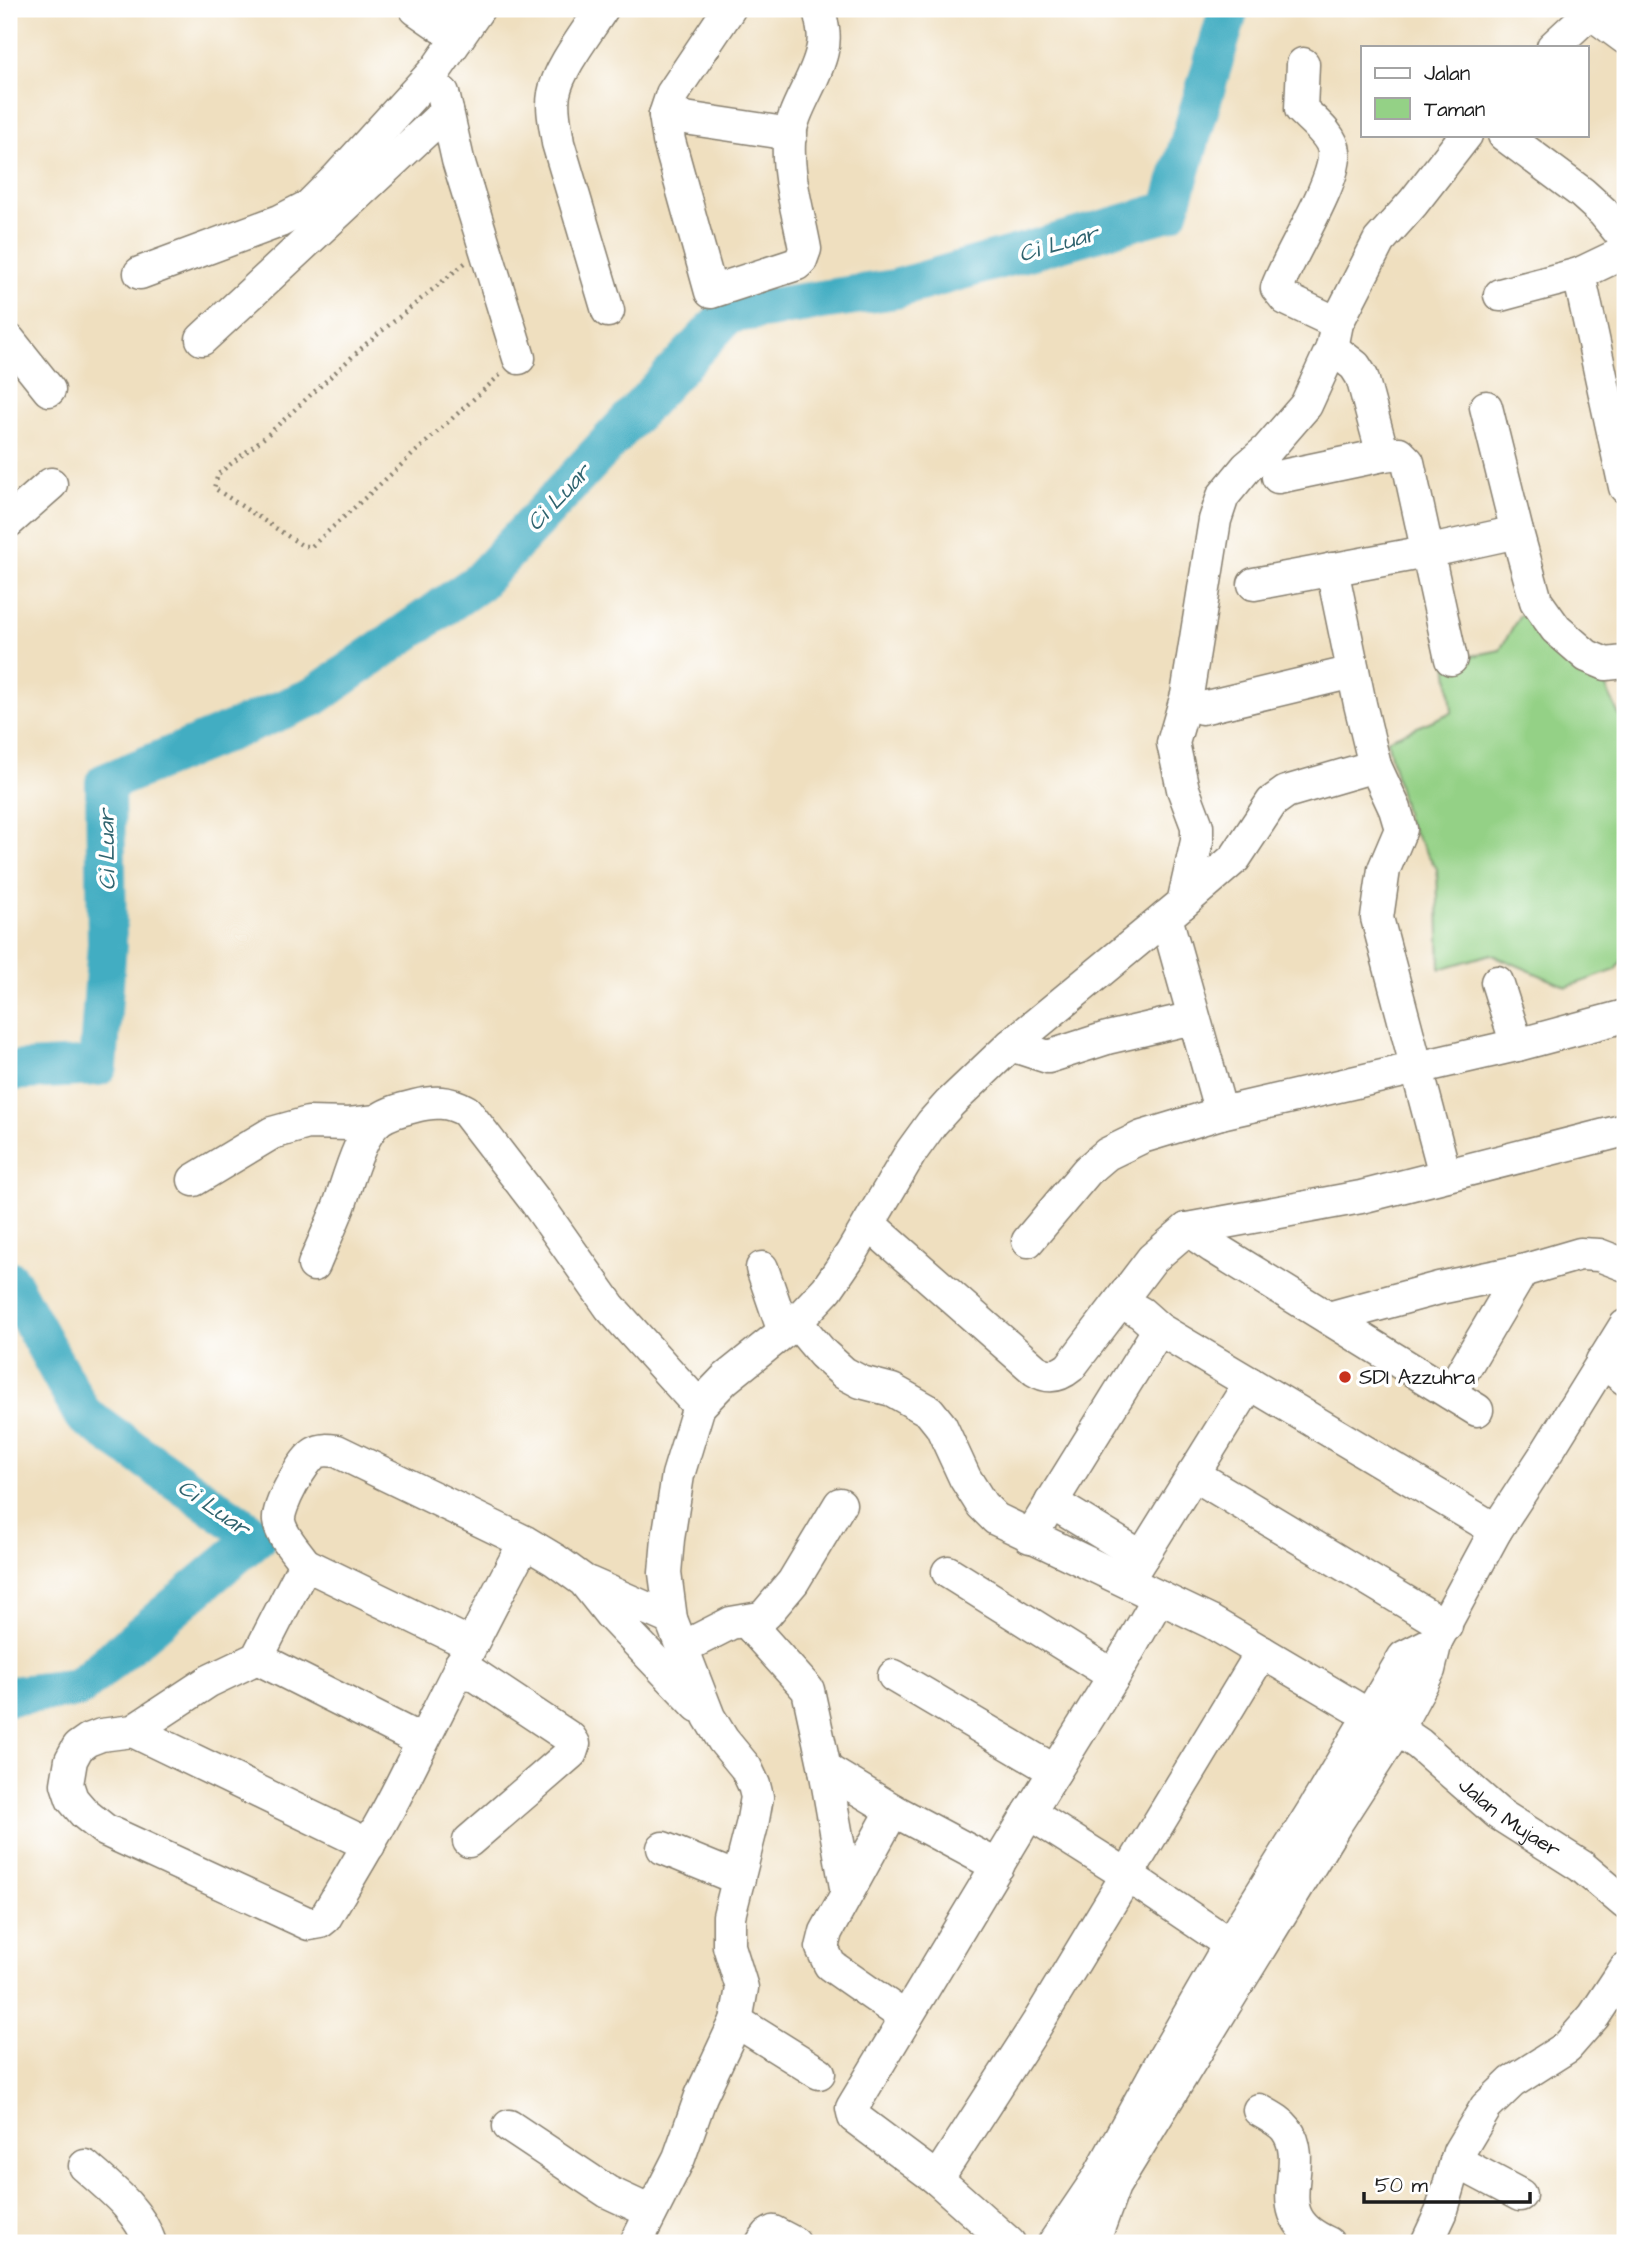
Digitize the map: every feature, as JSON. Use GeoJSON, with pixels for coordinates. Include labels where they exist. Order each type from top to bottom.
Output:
{"type":"FeatureCollection","features":[{"type":"Feature","properties":{"kind":"street"},"geometry":{"type":"LineString","coordinates":[[415,9],[457,38]]}},
{"type":"Feature","properties":{"kind":"street"},"geometry":{"type":"LineString","coordinates":[[140,274],[280,221],[309,206],[437,68],[478,9]]}},
{"type":"Feature","properties":{"kind":"street"},"geometry":{"type":"LineString","coordinates":[[602,9],[561,73],[554,94],[554,116],[558,142],[608,311]]}},
{"type":"Feature","properties":{"kind":"street"},"geometry":{"type":"LineString","coordinates":[[729,9],[673,94],[665,115],[669,141],[711,292],[801,261],[805,249],[791,169],[791,134],[795,117],[816,73],[823,50],[824,31],[819,9]]}},
{"type":"Feature","properties":{"kind":"street"},"geometry":{"type":"LineString","coordinates":[[1554,46],[1593,11],[1625,38]]}},
{"type":"Feature","properties":{"kind":"street"},"geometry":{"type":"LineString","coordinates":[[1303,64],[1301,109],[1323,131],[1335,151],[1331,177],[1277,288],[1286,299],[1335,335],[1362,377],[1383,455]]}},
{"type":"Feature","properties":{"kind":"street"},"geometry":{"type":"LineString","coordinates":[[437,68],[458,160],[519,358]]}},
{"type":"Feature","properties":{"kind":"street"},"geometry":{"type":"LineString","coordinates":[[202,339],[447,111]]}},
{"type":"Feature","properties":{"kind":"street"},"geometry":{"type":"LineString","coordinates":[[665,115],[791,134]]}},
{"type":"Feature","properties":{"kind":"street"},"geometry":{"type":"LineString","coordinates":[[1221,1114],[1193,1018],[1174,910],[1197,841],[1197,826],[1183,789],[1173,743],[1187,695],[1216,520],[1223,496],[1306,405],[1379,241],[1413,203],[1465,136]]}},
{"type":"Feature","properties":{"kind":"street"},"geometry":{"type":"LineString","coordinates":[[1505,136],[1582,193],[1603,212],[1625,239]]}},
{"type":"Feature","properties":{"kind":"street"},"geometry":{"type":"LineString","coordinates":[[1500,295],[1579,274],[1625,252]]}},
{"type":"Feature","properties":{"kind":"street"},"geometry":{"type":"LineString","coordinates":[[1579,274],[1612,365],[1625,487]]}},
{"type":"Feature","properties":{"kind":"street"},"geometry":{"type":"LineString","coordinates":[[9,340],[49,390]]}},
{"type":"Feature","properties":{"kind":"street"},"geometry":{"type":"LineString","coordinates":[[1486,407],[1536,601],[1545,615],[1587,656],[1606,664],[1625,662]]}},
{"type":"Feature","properties":{"kind":"street"},"geometry":{"type":"LineString","coordinates":[[1278,477],[1399,453],[1408,462],[1451,659]]}},
{"type":"Feature","properties":{"kind":"street"},"geometry":{"type":"LineString","coordinates":[[9,521],[51,484]]}},
{"type":"Feature","properties":{"kind":"street"},"geometry":{"type":"LineString","coordinates":[[1254,584],[1517,532]]}},
{"type":"Feature","properties":{"kind":"street"},"geometry":{"type":"LineString","coordinates":[[1332,569],[1376,766],[1401,829],[1384,870],[1377,918],[1444,1175]]}},
{"type":"Feature","properties":{"kind":"street"},"geometry":{"type":"LineString","coordinates":[[1202,708],[1353,671]]}},
{"type":"Feature","properties":{"kind":"street"},"geometry":{"type":"LineString","coordinates":[[636,2243],[679,2158],[701,2096],[736,2021],[742,1989],[729,1946],[729,1916],[757,1797],[746,1768],[723,1740],[709,1717],[677,1634],[665,1573],[678,1475],[699,1406],[725,1379],[790,1327],[827,1289],[932,1123],[959,1094],[1011,1045],[1235,858],[1272,802],[1286,792],[1376,766]]}},
{"type":"Feature","properties":{"kind":"street"},"geometry":{"type":"LineString","coordinates":[[1497,982],[1517,1045]]}},
{"type":"Feature","properties":{"kind":"street"},"geometry":{"type":"LineString","coordinates":[[1028,1241],[1087,1171],[1107,1154],[1142,1137],[1221,1114],[1517,1045],[1625,1016]]}},
{"type":"Feature","properties":{"kind":"street"},"geometry":{"type":"LineString","coordinates":[[1011,1045],[1048,1057],[1107,1038],[1193,1018]]}},
{"type":"Feature","properties":{"kind":"street"},"geometry":{"type":"LineString","coordinates":[[194,1180],[272,1133],[308,1123],[349,1124],[377,1121],[391,1113],[438,1102],[454,1104],[466,1111],[536,1202],[610,1307],[699,1406]]}},
{"type":"Feature","properties":{"kind":"street"},"geometry":{"type":"LineString","coordinates":[[314,1265],[339,1207],[360,1147],[377,1121]]}},
{"type":"Feature","properties":{"kind":"street"},"geometry":{"type":"LineString","coordinates":[[869,1224],[1035,1370],[1055,1376],[1070,1367],[1152,1259],[1187,1229],[1361,1197],[1625,1130]]}},
{"type":"Feature","properties":{"kind":"street"},"geometry":{"type":"LineString","coordinates":[[1187,1229],[1213,1248],[1477,1410]]}},
{"type":"Feature","properties":{"kind":"street"},"geometry":{"type":"LineString","coordinates":[[1329,1318],[1439,1288],[1522,1271],[1580,1254],[1599,1255],[1625,1265]]}},
{"type":"Feature","properties":{"kind":"street"},"geometry":{"type":"LineString","coordinates":[[762,1268],[790,1327],[844,1373],[861,1382],[892,1390],[929,1411],[941,1426],[965,1478],[982,1505],[996,1519],[1030,1537],[1134,1569]]}},
{"type":"Feature","properties":{"kind":"street"},"geometry":{"type":"LineString","coordinates":[[1450,1394],[1522,1271]]}},
{"type":"Feature","properties":{"kind":"street"},"geometry":{"type":"LineString","coordinates":[[1121,1302],[1141,1313],[1159,1329],[1353,1447],[1496,1530]]}},
{"type":"Feature","properties":{"kind":"street"},"geometry":{"type":"LineString","coordinates":[[1054,2243],[1106,2182],[1380,1718],[1404,1657],[1441,1634],[1496,1530],[1547,1452],[1614,1370],[1625,1326]]}},
{"type":"Feature","properties":{"kind":"street"},"geometry":{"type":"LineString","coordinates":[[1030,1537],[1159,1329]]}},
{"type":"Feature","properties":{"kind":"street"},"geometry":{"type":"LineString","coordinates":[[1134,1569],[1250,1383]]}},
{"type":"Feature","properties":{"kind":"street"},"geometry":{"type":"LineString","coordinates":[[468,1841],[571,1753],[573,1744],[570,1738],[465,1654],[304,1564],[281,1527],[279,1512],[306,1461],[314,1454],[326,1450],[337,1451],[524,1542],[584,1581],[677,1634],[760,1618],[778,1602],[793,1582],[840,1504]]}},
{"type":"Feature","properties":{"kind":"street"},"geometry":{"type":"LineString","coordinates":[[1193,1474],[1441,1634]]}},
{"type":"Feature","properties":{"kind":"street"},"geometry":{"type":"LineString","coordinates":[[1051,1502],[1134,1569]]}},
{"type":"Feature","properties":{"kind":"street"},"geometry":{"type":"LineString","coordinates":[[304,1564],[257,1658],[209,1681],[133,1731],[101,1735],[88,1740],[78,1747],[67,1771],[67,1784],[72,1799],[105,1830],[309,1924],[325,1918],[369,1845],[524,1542]]}},
{"type":"Feature","properties":{"kind":"street","name":"Jalan Mujaer"},"geometry":{"type":"LineString","coordinates":[[1134,1569],[1159,1597],[1272,1653],[1380,1718],[1429,1753],[1499,1814],[1581,1866],[1625,1903]]}},
{"type":"Feature","properties":{"kind":"street"},"geometry":{"type":"LineString","coordinates":[[948,1572],[1114,1675]]}},
{"type":"Feature","properties":{"kind":"street"},"geometry":{"type":"LineString","coordinates":[[584,1581],[611,1615],[709,1717]]}},
{"type":"Feature","properties":{"kind":"street"},"geometry":{"type":"LineString","coordinates":[[1009,2243],[937,2179],[854,2118],[853,2105],[1159,1597]]}},
{"type":"Feature","properties":{"kind":"street"},"geometry":{"type":"LineString","coordinates":[[746,1621],[808,1690],[847,1893]]}},
{"type":"Feature","properties":{"kind":"street"},"geometry":{"type":"LineString","coordinates":[[937,2179],[1037,2024],[1127,1875],[1272,1653]]}},
{"type":"Feature","properties":{"kind":"street"},"geometry":{"type":"LineString","coordinates":[[257,1658],[422,1741]]}},
{"type":"Feature","properties":{"kind":"street"},"geometry":{"type":"LineString","coordinates":[[894,1676],[1055,1771]]}},
{"type":"Feature","properties":{"kind":"street"},"geometry":{"type":"LineString","coordinates":[[133,1731],[369,1845]]}},
{"type":"Feature","properties":{"kind":"street"},"geometry":{"type":"LineString","coordinates":[[825,1769],[893,1810],[998,1866]]}},
{"type":"Feature","properties":{"kind":"street"},"geometry":{"type":"LineString","coordinates":[[893,1810],[823,1938],[822,1948],[830,1965],[906,2018]]}},
{"type":"Feature","properties":{"kind":"street"},"geometry":{"type":"LineString","coordinates":[[1029,1812],[1240,1952]]}},
{"type":"Feature","properties":{"kind":"street"},"geometry":{"type":"LineString","coordinates":[[663,1848],[739,1879]]}},
{"type":"Feature","properties":{"kind":"street"},"geometry":{"type":"LineString","coordinates":[[1427,2243],[1441,2213],[1459,2152],[1486,2107],[1512,2082],[1567,2047],[1594,2016],[1625,1969]]}},
{"type":"Feature","properties":{"kind":"street"},"geometry":{"type":"LineString","coordinates":[[736,2021],[819,2073]]}},
{"type":"Feature","properties":{"kind":"street"},"geometry":{"type":"LineString","coordinates":[[1259,2110],[1280,2123],[1293,2142],[1293,2210],[1316,2241]]}},
{"type":"Feature","properties":{"kind":"street"},"geometry":{"type":"LineString","coordinates":[[509,2126],[608,2192],[651,2212]]}},
{"type":"Feature","properties":{"kind":"street"},"geometry":{"type":"LineString","coordinates":[[1456,2161],[1520,2195]]}},
{"type":"Feature","properties":{"kind":"street"},"geometry":{"type":"LineString","coordinates":[[85,2166],[126,2203],[144,2226],[150,2243]]}},
{"type":"Feature","properties":{"kind":"street"},"geometry":{"type":"LineString","coordinates":[[1093,2243],[1106,2182]]}},
{"type":"Feature","properties":{"kind":"street"},"geometry":{"type":"LineString","coordinates":[[762,2243],[773,2232],[794,2243]]}},
{"type":"Feature","properties":{"kind":"path"},"geometry":{"type":"LineString","coordinates":[[484,247],[366,344],[265,437],[218,474],[214,488],[303,546],[312,546],[519,358]]}},
{"type":"Feature","properties":{"kind":"green space"},"geometry":{"type":"Polygon","coordinates":[[[1538,614],[1601,676],[1625,728],[1625,956],[1616,970],[1567,987],[1491,954],[1440,969],[1437,869],[1407,821],[1387,740],[1452,712],[1447,661],[1500,650],[1519,616],[1538,614]]]}},
{"type":"Feature","properties":{"kind":"waterway","name":"Ci Luar"},"geometry":{"type":"LineString","coordinates":[[9,1071],[98,1066],[107,944],[105,783],[313,697],[479,582],[728,314],[895,289],[1169,211],[1229,9]]}},
{"type":"Feature","properties":{"kind":"waterway","name":"Ci Luar"},"geometry":{"type":"LineString","coordinates":[[9,1280],[83,1415],[257,1537],[78,1688],[9,1696]]}},
{"type":"Feature","properties":{"kind":"place","name":"SDI Azzuhra"},"geometry":{"type":"Point","coordinates":[1345,1377]}}]}
